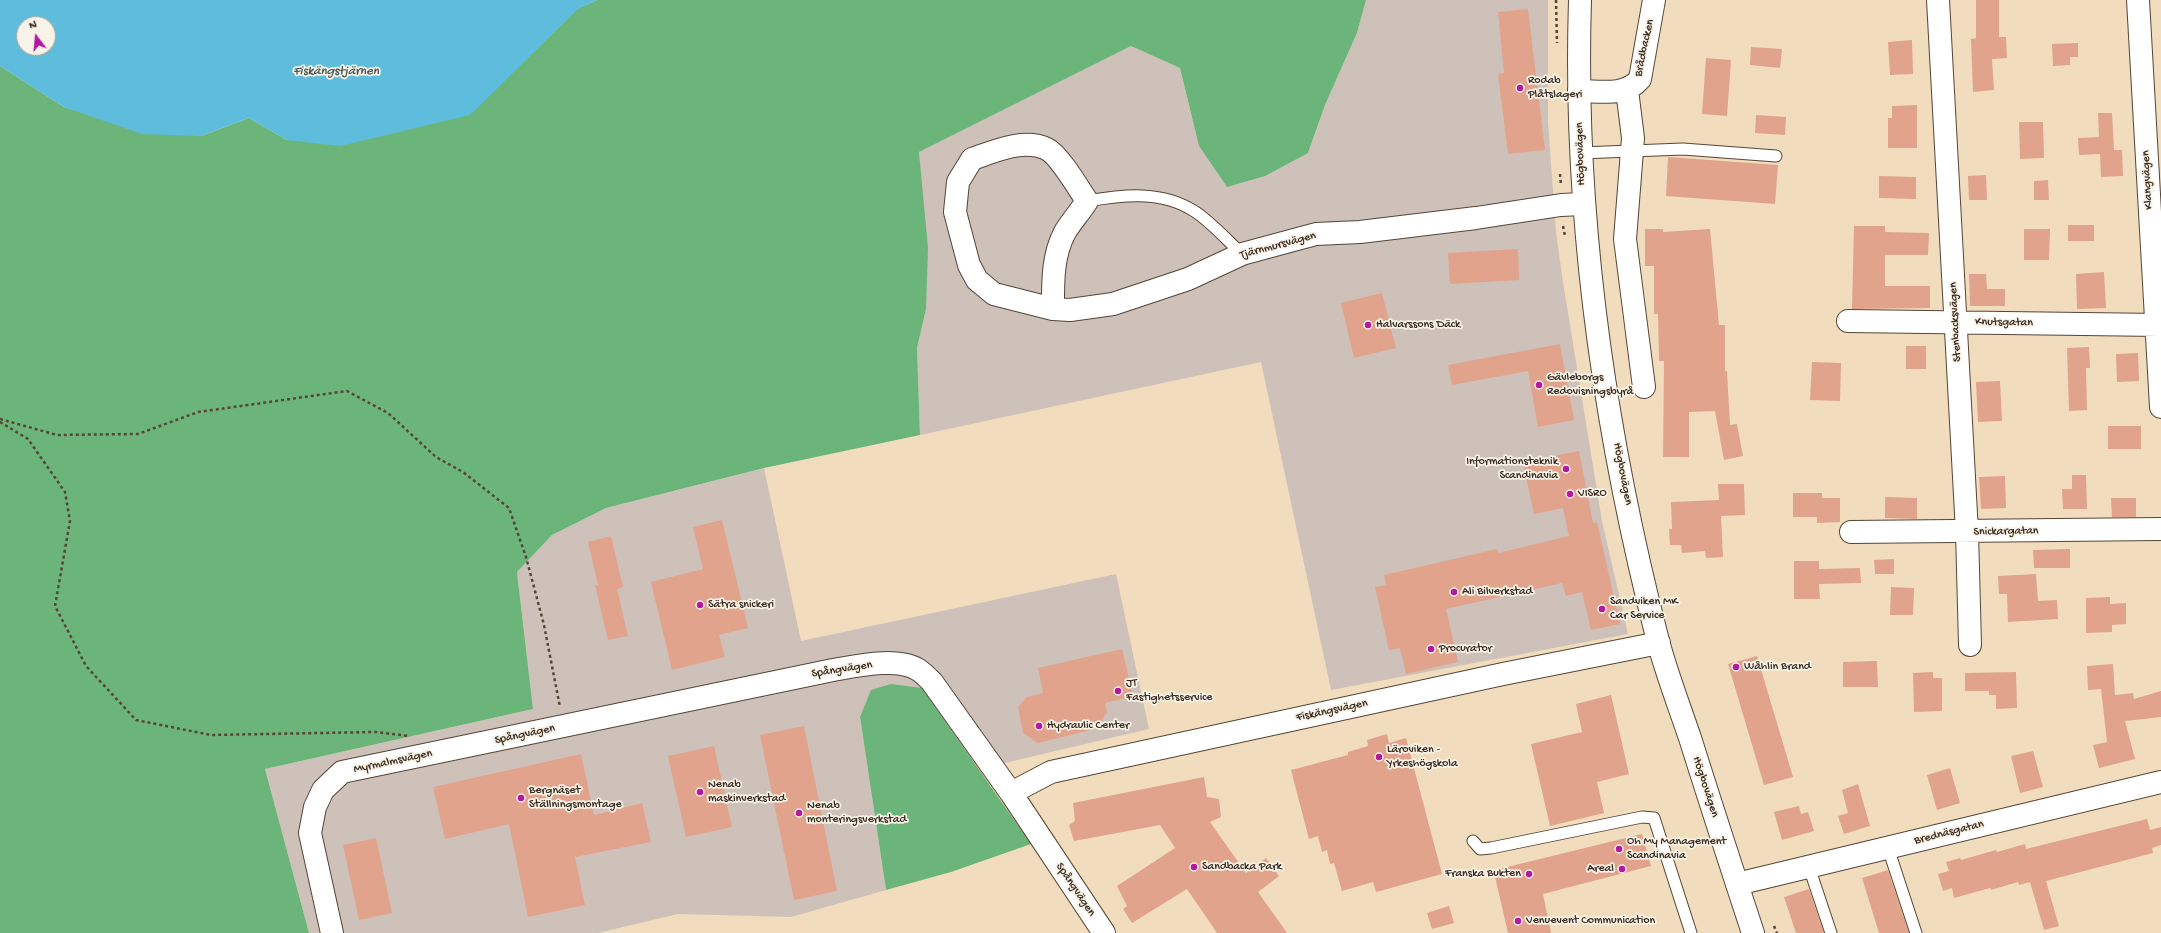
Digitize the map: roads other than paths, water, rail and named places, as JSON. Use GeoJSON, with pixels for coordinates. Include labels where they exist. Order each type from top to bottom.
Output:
{"type":"FeatureCollection","features":[{"type":"Feature","properties":{"kind":"street","name":"Högbovägen"},"geometry":{"type":"LineString","coordinates":[[1580,0],[1579,91],[1582,204],[1602,372],[1631,523],[1659,642],[1753,933]]}},
{"type":"Feature","properties":{"kind":"street","name":"Brådbacken"},"geometry":{"type":"LineString","coordinates":[[1579,91],[1618,92],[1627,90],[1635,85],[1641,75],[1654,0]]}},
{"type":"Feature","properties":{"kind":"street","name":"Stenbacksvägen"},"geometry":{"type":"LineString","coordinates":[[1938,0],[1967,532],[1970,645]]}},
{"type":"Feature","properties":{"kind":"street","name":"Klangvägen"},"geometry":{"type":"LineString","coordinates":[[2138,0],[2159,325],[2161,407]]}},
{"type":"Feature","properties":{"kind":"street"},"geometry":{"type":"LineString","coordinates":[[1627,90],[1633,138],[1625,239],[1644,387]]}},
{"type":"Feature","properties":{"kind":"street","name":"Tjärnmursvägen"},"geometry":{"type":"LineString","coordinates":[[1086,201],[1064,167],[1048,149],[1024,144],[993,151],[972,159],[958,182],[955,212],[969,265],[977,280],[994,294],[1053,309],[1070,310],[1113,304],[1188,279],[1242,254],[1316,234],[1360,232],[1476,218],[1561,205],[1582,204]]}},
{"type":"Feature","properties":{"kind":"street"},"geometry":{"type":"LineString","coordinates":[[1053,309],[1053,281],[1056,256],[1065,233],[1086,201]]}},
{"type":"Feature","properties":{"kind":"street","name":"Knutsgatan"},"geometry":{"type":"LineString","coordinates":[[1848,321],[2159,325]]}},
{"type":"Feature","properties":{"kind":"street","name":"Snickargatan"},"geometry":{"type":"LineString","coordinates":[[1851,532],[2161,529]]}},
{"type":"Feature","properties":{"kind":"street","name":"Fiskängsvägen"},"geometry":{"type":"LineString","coordinates":[[1010,793],[1051,772],[1503,674],[1659,642]]}},
{"type":"Feature","properties":{"kind":"street","name":"Spångvägen"},"geometry":{"type":"LineString","coordinates":[[450,750],[833,670],[870,665],[905,665],[919,670],[932,682],[1010,793],[1104,933]]}},
{"type":"Feature","properties":{"kind":"street","name":"Myrmalmsvägen"},"geometry":{"type":"LineString","coordinates":[[332,933],[310,833],[315,807],[323,790],[342,772],[450,750]]}},
{"type":"Feature","properties":{"kind":"street","name":"Brednäsgatan"},"geometry":{"type":"LineString","coordinates":[[1737,884],[2161,782]]}},
{"type":"Feature","properties":{"kind":"lane"},"geometry":{"type":"LineString","coordinates":[[1580,153],[1683,149],[1776,156]]}},
{"type":"Feature","properties":{"kind":"lane"},"geometry":{"type":"LineString","coordinates":[[1086,201],[1112,196],[1163,197],[1194,211],[1242,254]]}},
{"type":"Feature","properties":{"kind":"lane"},"geometry":{"type":"LineString","coordinates":[[1472,841],[1480,849],[1491,848],[1642,817],[1654,818],[1691,933]]}},
{"type":"Feature","properties":{"kind":"lane"},"geometry":{"type":"LineString","coordinates":[[1888,848],[1916,933]]}},
{"type":"Feature","properties":{"kind":"lane"},"geometry":{"type":"LineString","coordinates":[[1810,867],[1831,933]]}},
{"type":"Feature","properties":{"kind":"water","name":"Fiskängstjärnen"},"geometry":{"type":"Polygon","coordinates":[[[0,0],[597,0],[578,9],[470,115],[340,146],[287,140],[249,118],[201,136],[142,134],[64,107],[0,66],[0,0]]]}},
{"type":"Feature","properties":{"kind":"place","name":"Rodab Plåtslageri"},"geometry":{"type":"Point","coordinates":[1520,88]}},
{"type":"Feature","properties":{"kind":"place","name":"Halvarssons Däck"},"geometry":{"type":"Point","coordinates":[1368,325]}},
{"type":"Feature","properties":{"kind":"place","name":"Gävleborgs Redovisningsbyrå"},"geometry":{"type":"Point","coordinates":[1539,385]}},
{"type":"Feature","properties":{"kind":"place","name":"Informationsteknik Scandinavia"},"geometry":{"type":"Point","coordinates":[1566,469]}},
{"type":"Feature","properties":{"kind":"place","name":"VISRO"},"geometry":{"type":"Point","coordinates":[1570,494]}},
{"type":"Feature","properties":{"kind":"place","name":"Ali Bilverkstad"},"geometry":{"type":"Point","coordinates":[1454,592]}},
{"type":"Feature","properties":{"kind":"place","name":"Sätra snickeri"},"geometry":{"type":"Point","coordinates":[700,605]}},
{"type":"Feature","properties":{"kind":"place","name":"Sandviken MK Car Service"},"geometry":{"type":"Point","coordinates":[1602,609]}},
{"type":"Feature","properties":{"kind":"place","name":"Procurator"},"geometry":{"type":"Point","coordinates":[1431,649]}},
{"type":"Feature","properties":{"kind":"place","name":"Wåhlin Brand"},"geometry":{"type":"Point","coordinates":[1736,667]}},
{"type":"Feature","properties":{"kind":"place","name":"JT Fastighetsservice"},"geometry":{"type":"Point","coordinates":[1118,691]}},
{"type":"Feature","properties":{"kind":"place","name":"Hydraulic Center"},"geometry":{"type":"Point","coordinates":[1039,726]}},
{"type":"Feature","properties":{"kind":"place","name":"Läroviken - Yrkeshögskola"},"geometry":{"type":"Point","coordinates":[1379,757]}},
{"type":"Feature","properties":{"kind":"place","name":"Nenab maskinverkstad"},"geometry":{"type":"Point","coordinates":[700,792]}},
{"type":"Feature","properties":{"kind":"place","name":"Bergnäset Ställningsmontage"},"geometry":{"type":"Point","coordinates":[521,798]}},
{"type":"Feature","properties":{"kind":"place","name":"Nenab monteringsverkstad"},"geometry":{"type":"Point","coordinates":[799,813]}},
{"type":"Feature","properties":{"kind":"place","name":"Oh My Management Scandinavia"},"geometry":{"type":"Point","coordinates":[1619,849]}},
{"type":"Feature","properties":{"kind":"place","name":"Sandbacka Park"},"geometry":{"type":"Point","coordinates":[1194,867]}},
{"type":"Feature","properties":{"kind":"place","name":"Areal"},"geometry":{"type":"Point","coordinates":[1622,869]}},
{"type":"Feature","properties":{"kind":"place","name":"Franska Bukten"},"geometry":{"type":"Point","coordinates":[1529,874]}},
{"type":"Feature","properties":{"kind":"place","name":"Venuevent Communication"},"geometry":{"type":"Point","coordinates":[1518,921]}}]}
